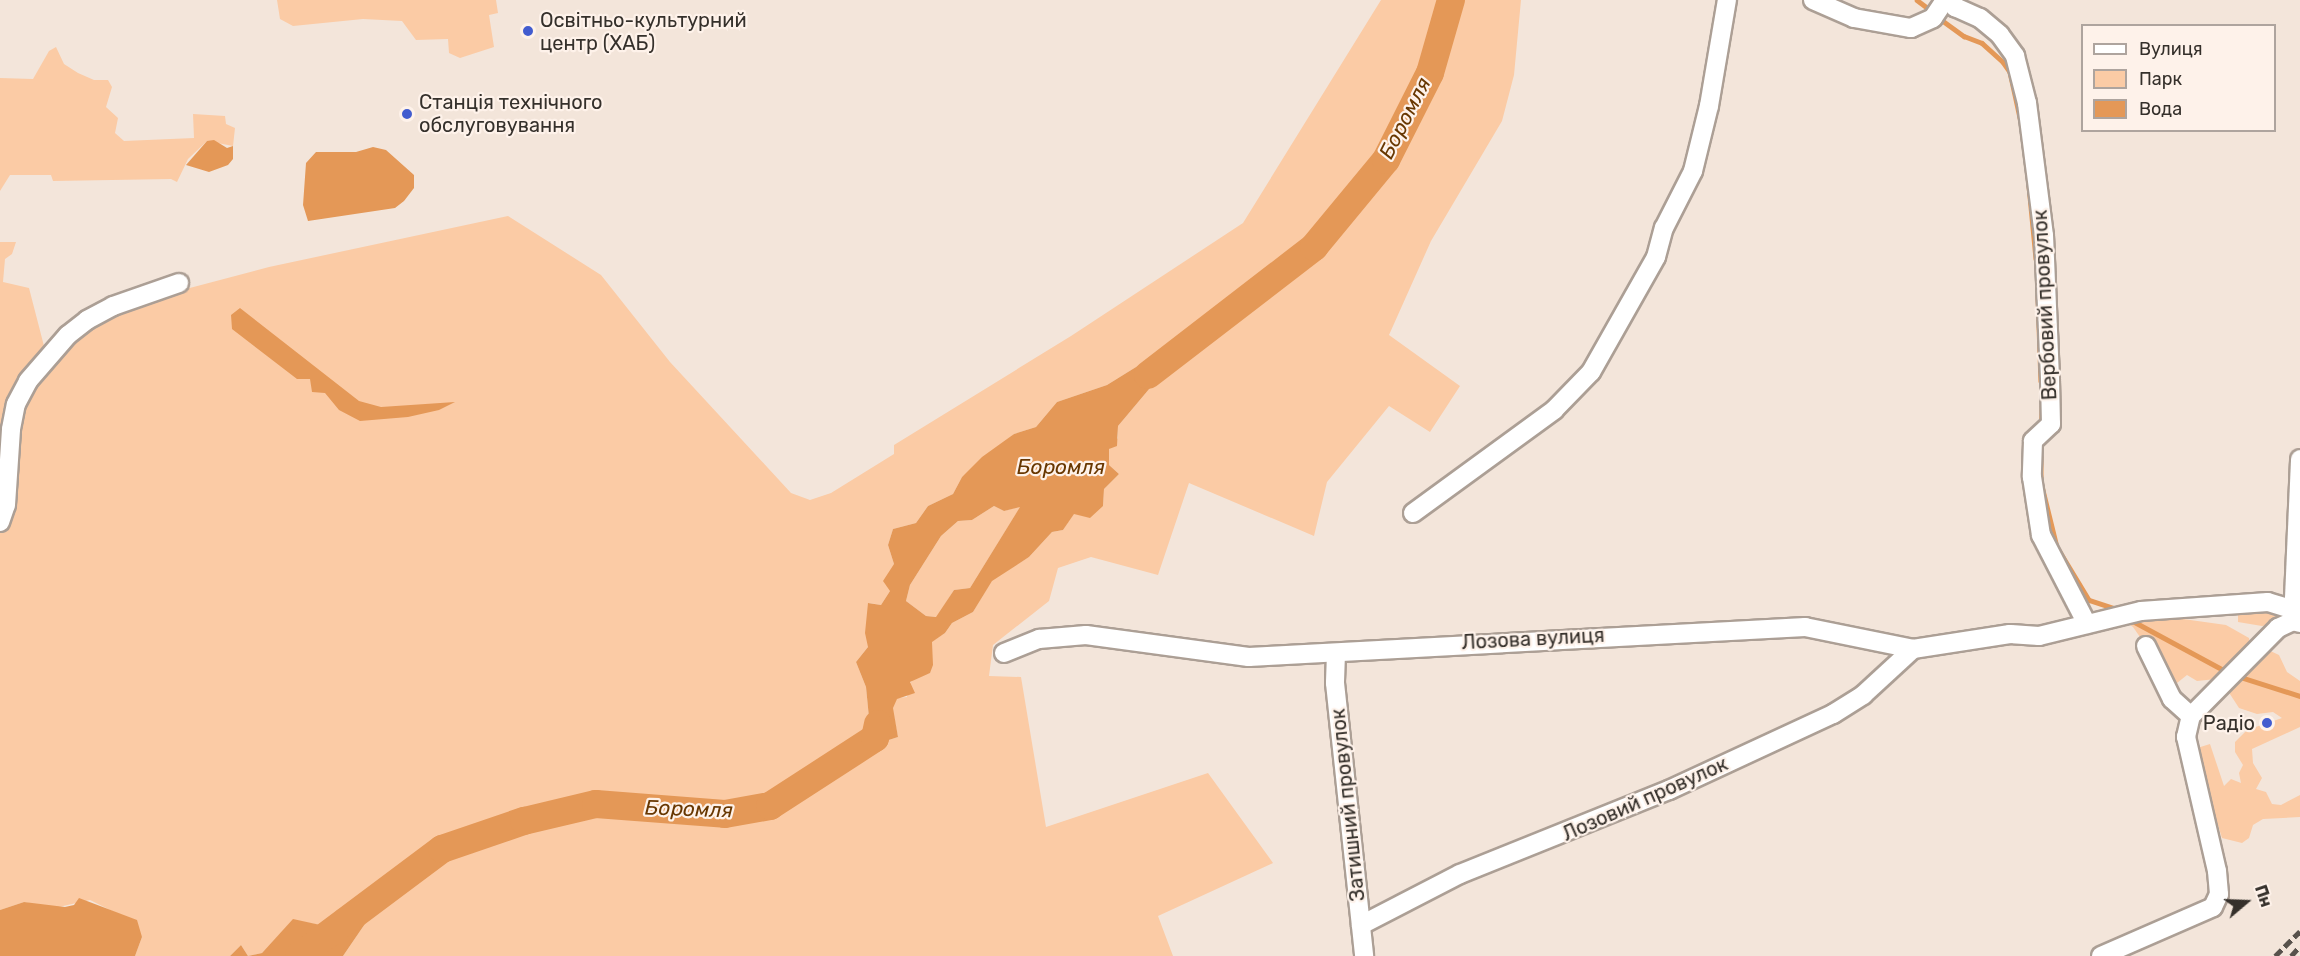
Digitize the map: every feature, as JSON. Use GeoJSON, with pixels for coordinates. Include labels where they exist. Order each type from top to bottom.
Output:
{"type":"FeatureCollection","features":[{"type":"Feature","properties":{"kind":"street"},"geometry":{"type":"LineString","coordinates":[[1413,513],[1554,410],[1591,372],[1656,257],[1664,228],[1693,171],[1709,106],[1727,0]]}},
{"type":"Feature","properties":{"kind":"street","name":"Вербовий провулок"},"geometry":{"type":"LineString","coordinates":[[1814,0],[1854,18],[1911,28],[1942,8],[1955,7],[1980,18],[2010,49],[2027,103],[2044,235],[2051,424],[2033,441],[2032,477],[2041,536],[2087,624]]}},
{"type":"Feature","properties":{"kind":"street"},"geometry":{"type":"LineString","coordinates":[[0,522],[6,505],[11,429],[16,404],[28,381],[68,335],[87,320],[113,306],[179,283]]}},
{"type":"Feature","properties":{"kind":"street"},"geometry":{"type":"LineString","coordinates":[[2101,956],[2213,906],[2219,894],[2217,871],[2187,747],[2191,716],[2229,674],[2278,628],[2296,618],[2300,459]]}},
{"type":"Feature","properties":{"kind":"street","name":"Лозова вулиця"},"geometry":{"type":"LineString","coordinates":[[1004,653],[1039,639],[1086,636],[1224,655],[1336,653],[1419,645],[1805,627],[1913,649],[2010,634],[2039,636],[2141,611],[2225,603],[2268,602],[2296,618]]}},
{"type":"Feature","properties":{"kind":"street"},"geometry":{"type":"LineString","coordinates":[[2146,646],[2172,699],[2191,716]]}},
{"type":"Feature","properties":{"kind":"street","name":"Лозовий провулок"},"geometry":{"type":"LineString","coordinates":[[1361,925],[1460,874],[1669,790],[1833,714],[1863,696],[1913,649]]}},
{"type":"Feature","properties":{"kind":"street","name":"Затишний провулок"},"geometry":{"type":"LineString","coordinates":[[1336,653],[1335,683],[1364,956]]}},
{"type":"Feature","properties":{"kind":"green space"},"geometry":{"type":"Polygon","coordinates":[[[277,0],[496,0],[498,13],[489,15],[494,47],[460,58],[449,53],[448,39],[416,40],[402,21],[363,19],[293,26],[280,19],[277,0]]]}},
{"type":"Feature","properties":{"kind":"green space"},"geometry":{"type":"Polygon","coordinates":[[[1381,0],[1521,0],[1514,75],[1502,121],[1431,241],[1389,335],[1460,386],[1430,432],[1389,406],[1327,482],[1314,536],[1189,483],[1158,575],[1091,557],[1058,568],[1049,601],[993,645],[989,676],[1021,677],[1046,827],[1208,773],[1273,863],[1158,916],[1173,956],[343,956],[384,896],[372,895],[337,910],[325,926],[293,920],[262,953],[248,956],[241,945],[230,956],[135,956],[142,937],[128,919],[90,900],[54,908],[24,902],[0,910],[0,242],[16,242],[12,254],[5,259],[3,282],[29,288],[44,346],[19,381],[15,431],[30,392],[69,342],[112,315],[167,294],[269,267],[508,216],[601,275],[670,362],[791,493],[810,500],[831,493],[894,454],[894,445],[1071,336],[1243,223],[1381,0]],[[1157,354],[1107,385],[1057,402],[1036,427],[1014,434],[962,477],[953,494],[928,506],[916,523],[893,529],[888,545],[894,564],[890,591],[881,605],[869,603],[868,647],[856,662],[866,687],[870,728],[856,751],[898,737],[892,707],[897,698],[907,697],[910,683],[918,675],[930,673],[931,642],[945,633],[952,623],[973,612],[992,580],[1029,557],[1052,532],[1063,530],[1074,513],[1103,506],[1104,489],[1119,474],[1109,465],[1109,449],[1118,438],[1118,426],[1155,382],[1170,375],[1157,354]]]}},
{"type":"Feature","properties":{"kind":"green space"},"geometry":{"type":"Polygon","coordinates":[[[56,47],[64,64],[78,73],[94,80],[108,80],[112,87],[106,107],[118,118],[115,133],[124,141],[194,138],[193,114],[225,116],[226,124],[235,128],[233,146],[207,141],[188,159],[177,182],[171,179],[53,181],[51,175],[10,175],[0,191],[0,78],[33,79],[49,51],[56,47]]]}},
{"type":"Feature","properties":{"kind":"green space"},"geometry":{"type":"Polygon","coordinates":[[[994,506],[1004,511],[1021,506],[970,588],[954,590],[937,617],[926,616],[906,601],[910,585],[941,536],[958,521],[972,520],[994,506]]]}},
{"type":"Feature","properties":{"kind":"green space"},"geometry":{"type":"Polygon","coordinates":[[[2254,605],[2285,616],[2280,623],[2262,626],[2238,622],[2238,614],[2254,605]]]}},
{"type":"Feature","properties":{"kind":"green space"},"geometry":{"type":"Polygon","coordinates":[[[2169,617],[2226,625],[2249,638],[2250,646],[2216,679],[2197,681],[2187,675],[2177,683],[2168,677],[2133,627],[2120,618],[2169,617]]]}},
{"type":"Feature","properties":{"kind":"green space"},"geometry":{"type":"Polygon","coordinates":[[[2264,648],[2279,655],[2287,672],[2300,681],[2300,727],[2252,749],[2253,763],[2262,778],[2256,789],[2266,792],[2272,804],[2281,805],[2300,795],[2300,817],[2263,819],[2253,825],[2249,838],[2242,843],[2222,838],[2194,749],[2210,744],[2224,786],[2231,779],[2241,783],[2239,773],[2243,765],[2235,752],[2235,742],[2247,730],[2282,718],[2273,712],[2257,714],[2239,708],[2228,691],[2264,648]]]}},
{"type":"Feature","properties":{"kind":"water"},"geometry":{"type":"Polygon","coordinates":[[[214,140],[227,148],[233,146],[233,159],[228,165],[209,172],[186,165],[207,141],[214,140]]]}},
{"type":"Feature","properties":{"kind":"water"},"geometry":{"type":"Polygon","coordinates":[[[373,147],[386,150],[414,175],[414,188],[404,201],[395,208],[308,221],[303,205],[306,163],[316,152],[356,152],[373,147]]]}},
{"type":"Feature","properties":{"kind":"water"},"geometry":{"type":"Polygon","coordinates":[[[240,308],[359,401],[381,407],[455,402],[439,410],[408,417],[360,421],[339,410],[325,393],[312,392],[310,379],[297,379],[232,329],[231,315],[240,308]]]}},
{"type":"Feature","properties":{"kind":"water","name":"Боромля"},"geometry":{"type":"Polygon","coordinates":[[[1177,350],[1181,362],[1170,375],[1155,382],[1118,426],[1117,446],[1109,449],[1109,465],[1119,474],[1104,489],[1103,506],[1090,518],[1074,514],[1063,530],[1052,532],[1029,557],[992,581],[973,612],[952,623],[945,633],[932,642],[933,665],[930,673],[910,682],[915,693],[897,699],[893,708],[898,737],[855,751],[870,728],[866,687],[856,662],[868,647],[865,633],[868,603],[881,605],[890,591],[883,581],[894,564],[888,545],[893,529],[916,523],[928,506],[953,494],[962,477],[982,457],[1014,434],[1036,427],[1057,402],[1107,385],[1157,354],[1177,350]],[[994,506],[972,520],[958,521],[941,536],[910,585],[906,601],[926,616],[936,617],[954,590],[970,588],[1020,507],[1004,511],[994,506]]]}},
{"type":"Feature","properties":{"kind":"water"},"geometry":{"type":"Polygon","coordinates":[[[372,895],[384,896],[343,956],[248,956],[262,953],[293,919],[325,926],[337,910],[372,895]]]}},
{"type":"Feature","properties":{"kind":"water"},"geometry":{"type":"Polygon","coordinates":[[[79,898],[137,920],[142,937],[135,956],[0,956],[0,910],[24,902],[65,907],[74,905],[79,898]]]}},
{"type":"Feature","properties":{"kind":"water"},"geometry":{"type":"Polygon","coordinates":[[[241,945],[248,956],[230,956],[241,945]]]}},
{"type":"Feature","properties":{"kind":"waterway","name":"Боромля"},"geometry":{"type":"LineString","coordinates":[[1148,375],[1314,247],[1386,160],[1430,73],[1451,0]]}},
{"type":"Feature","properties":{"kind":"waterway"},"geometry":{"type":"LineString","coordinates":[[1917,0],[1933,12]]}},
{"type":"Feature","properties":{"kind":"waterway"},"geometry":{"type":"LineString","coordinates":[[1939,18],[1964,36],[1982,43],[2003,62],[2010,72],[2021,122]]}},
{"type":"Feature","properties":{"kind":"waterway"},"geometry":{"type":"LineString","coordinates":[[2029,186],[2036,259]]}},
{"type":"Feature","properties":{"kind":"waterway"},"geometry":{"type":"LineString","coordinates":[[2038,297],[2041,381]]}},
{"type":"Feature","properties":{"kind":"waterway"},"geometry":{"type":"LineString","coordinates":[[2041,426],[2042,396]]}},
{"type":"Feature","properties":{"kind":"waterway"},"geometry":{"type":"LineString","coordinates":[[2041,457],[2041,482],[2057,547],[2089,600],[2120,610]]}},
{"type":"Feature","properties":{"kind":"waterway"},"geometry":{"type":"LineString","coordinates":[[2131,620],[2229,673]]}},
{"type":"Feature","properties":{"kind":"waterway"},"geometry":{"type":"LineString","coordinates":[[2237,676],[2300,696]]}},
{"type":"Feature","properties":{"kind":"waterway","name":"Боромля"},"geometry":{"type":"LineString","coordinates":[[299,956],[442,849],[524,821],[596,804],[725,814],[770,806],[875,738],[878,724]]}},
{"type":"Feature","properties":{"kind":"railway"},"geometry":{"type":"LineString","coordinates":[[2275,956],[2300,931]]}},
{"type":"Feature","properties":{"kind":"railway"},"geometry":{"type":"LineString","coordinates":[[2291,956],[2300,946]]}},
{"type":"Feature","properties":{"kind":"place","name":"Освітньо-культурний центр (ХАБ)"},"geometry":{"type":"Point","coordinates":[528,31]}},
{"type":"Feature","properties":{"kind":"place","name":"Cтанція технічного обслуговування"},"geometry":{"type":"Point","coordinates":[407,114]}},
{"type":"Feature","properties":{"kind":"place","name":"Радіо"},"geometry":{"type":"Point","coordinates":[2267,723]}}]}
